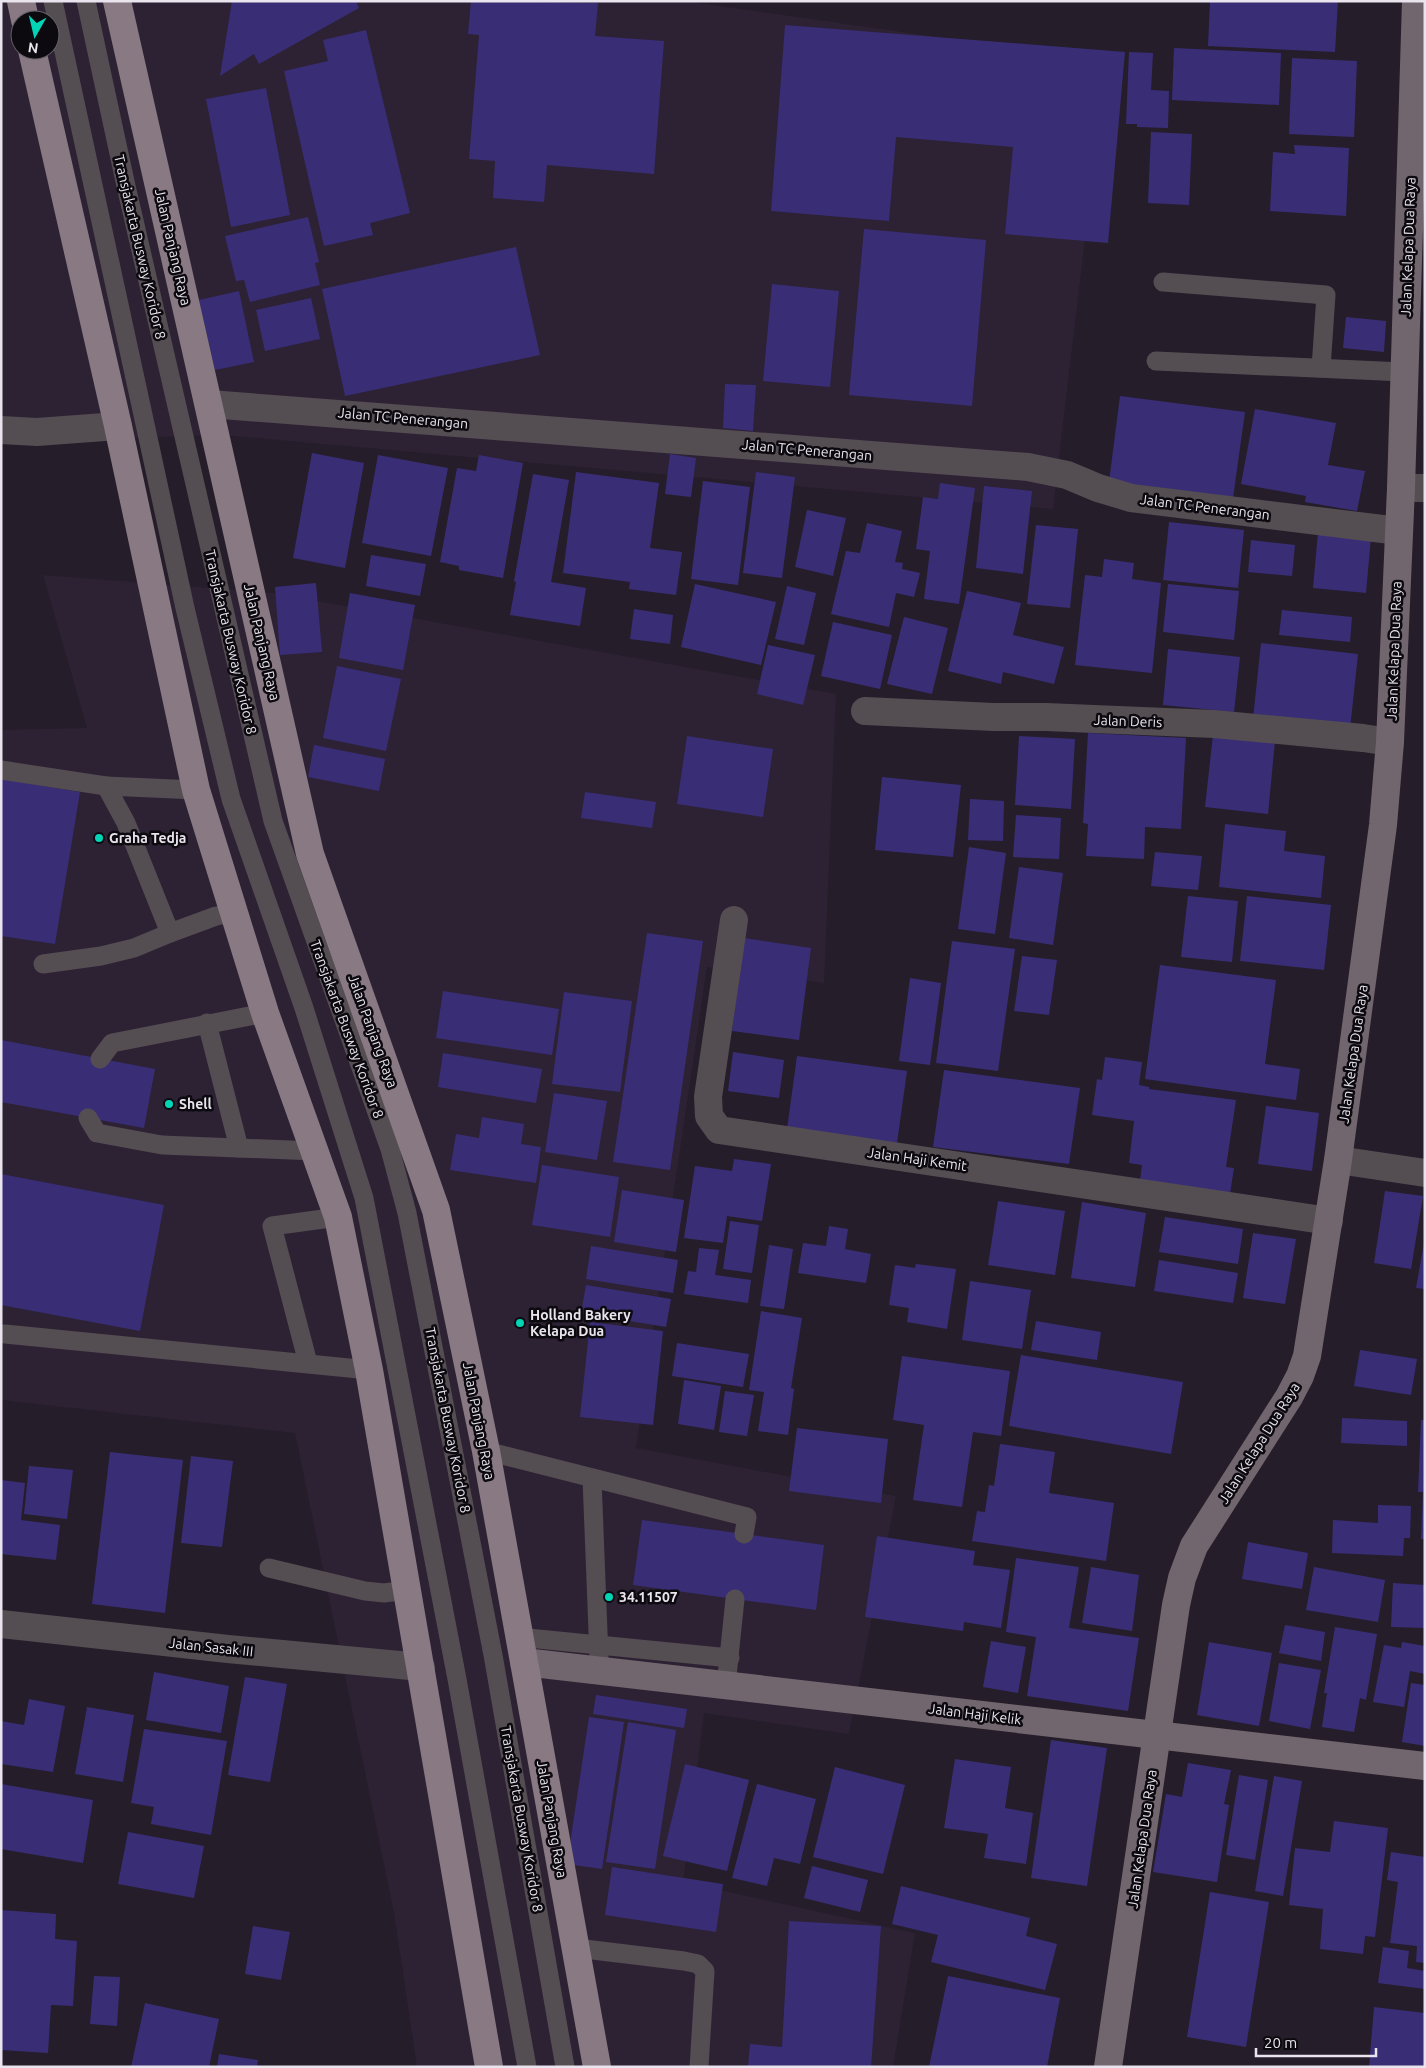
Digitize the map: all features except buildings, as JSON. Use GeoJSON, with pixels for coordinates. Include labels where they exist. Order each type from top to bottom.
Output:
{"type":"FeatureCollection","features":[{"type":"Feature","properties":{"kind":"main road","name":"Jalan Panjang Raya"},"geometry":{"type":"LineString","coordinates":[[117,1],[310,854],[436,1210],[486,1451],[597,2067]]}},
{"type":"Feature","properties":{"kind":"main road"},"geometry":{"type":"LineString","coordinates":[[34,60],[118,426],[196,790],[264,1013],[338,1217],[369,1370],[489,2067]]}},
{"type":"Feature","properties":{"kind":"street","name":"Jalan Kelapa Dua Raya"},"geometry":{"type":"LineString","coordinates":[[1108,2067],[1176,1605],[1182,1578],[1194,1546],[1289,1397],[1300,1376],[1307,1356],[1338,1160],[1384,825],[1390,742],[1399,531],[1413,488],[1404,372],[1416,1]]}},
{"type":"Feature","properties":{"kind":"street","name":"Jalan TC Penerangan"},"geometry":{"type":"LineString","coordinates":[[209,404],[1028,467],[1067,475],[1098,488],[1131,498],[1399,531]]}},
{"type":"Feature","properties":{"kind":"street"},"geometry":{"type":"LineString","coordinates":[[1,430],[37,432],[118,426]]}},
{"type":"Feature","properties":{"kind":"street","name":"Jalan Deris"},"geometry":{"type":"LineString","coordinates":[[865,711],[994,718],[1214,724],[1390,742]]}},
{"type":"Feature","properties":{"kind":"street","name":"Jalan Haji Kemit"},"geometry":{"type":"LineString","coordinates":[[734,920],[708,1097],[709,1116],[719,1130],[1328,1221]]}},
{"type":"Feature","properties":{"kind":"street"},"geometry":{"type":"LineString","coordinates":[[1338,1160],[1425,1173]]}},
{"type":"Feature","properties":{"kind":"street","name":"Jalan Sasak III"},"geometry":{"type":"LineString","coordinates":[[1,1624],[238,1650],[421,1667]]}},
{"type":"Feature","properties":{"kind":"street","name":"Jalan Haji Kelik"},"geometry":{"type":"LineString","coordinates":[[521,1650],[599,1658],[726,1686],[1425,1766]]}},
{"type":"Feature","properties":{"kind":"lane"},"geometry":{"type":"LineString","coordinates":[[53,1],[185,608],[231,800],[304,1008],[364,1198],[457,1678],[527,2067]]}},
{"type":"Feature","properties":{"kind":"lane","name":"Transjakarta Busway Koridor 8"},"geometry":{"type":"LineString","coordinates":[[86,1],[130,205],[273,821],[390,1149],[408,1213],[493,1655],[565,2067]]}},
{"type":"Feature","properties":{"kind":"lane"},"geometry":{"type":"LineString","coordinates":[[1163,282],[1326,295],[1321,368]]}},
{"type":"Feature","properties":{"kind":"lane"},"geometry":{"type":"LineString","coordinates":[[1156,361],[1404,372]]}},
{"type":"Feature","properties":{"kind":"lane"},"geometry":{"type":"LineString","coordinates":[[1,770],[106,786],[196,790]]}},
{"type":"Feature","properties":{"kind":"lane"},"geometry":{"type":"LineString","coordinates":[[106,786],[126,823],[170,933]]}},
{"type":"Feature","properties":{"kind":"lane"},"geometry":{"type":"LineString","coordinates":[[43,964],[101,956],[134,948],[216,916],[234,913]]}},
{"type":"Feature","properties":{"kind":"lane"},"geometry":{"type":"LineString","coordinates":[[100,1059],[112,1042],[264,1013]]}},
{"type":"Feature","properties":{"kind":"lane"},"geometry":{"type":"LineString","coordinates":[[207,1023],[239,1148]]}},
{"type":"Feature","properties":{"kind":"lane"},"geometry":{"type":"LineString","coordinates":[[88,1118],[98,1133],[162,1145],[315,1151]]}},
{"type":"Feature","properties":{"kind":"lane"},"geometry":{"type":"LineString","coordinates":[[308,1363],[272,1226],[338,1217]]}},
{"type":"Feature","properties":{"kind":"lane"},"geometry":{"type":"LineString","coordinates":[[5,1334],[369,1370]]}},
{"type":"Feature","properties":{"kind":"lane"},"geometry":{"type":"LineString","coordinates":[[486,1451],[747,1517],[744,1534]]}},
{"type":"Feature","properties":{"kind":"lane"},"geometry":{"type":"LineString","coordinates":[[592,1479],[599,1658],[730,1658]]}},
{"type":"Feature","properties":{"kind":"lane"},"geometry":{"type":"LineString","coordinates":[[269,1568],[365,1591],[384,1593],[407,1590]]}},
{"type":"Feature","properties":{"kind":"lane"},"geometry":{"type":"LineString","coordinates":[[726,1686],[735,1599]]}},
{"type":"Feature","properties":{"kind":"lane"},"geometry":{"type":"LineString","coordinates":[[576,1948],[698,1964],[705,1971],[699,2067]]}},
{"type":"Feature","properties":{"kind":"shaded area"},"geometry":{"type":"Polygon","coordinates":[[[1,1],[684,1],[1106,61],[1053,509],[222,435],[1,442],[1,1]]]}},
{"type":"Feature","properties":{"kind":"shaded area"},"geometry":{"type":"Polygon","coordinates":[[[43,575],[272,593],[836,694],[824,983],[707,967],[636,1448],[896,1496],[849,1734],[704,1713],[683,1882],[915,1933],[893,2067],[417,2067],[394,1913],[295,1433],[1,1400],[1,730],[87,728],[43,575]]]}},
{"type":"Feature","properties":{"kind":"place","name":"Graha Tedja"},"geometry":{"type":"Point","coordinates":[99,838]}},
{"type":"Feature","properties":{"kind":"place","name":"Shell"},"geometry":{"type":"Point","coordinates":[169,1104]}},
{"type":"Feature","properties":{"kind":"place","name":"Holland Bakery Kelapa Dua"},"geometry":{"type":"Point","coordinates":[520,1323]}},
{"type":"Feature","properties":{"kind":"place","name":"34.11507"},"geometry":{"type":"Point","coordinates":[609,1597]}}]}
